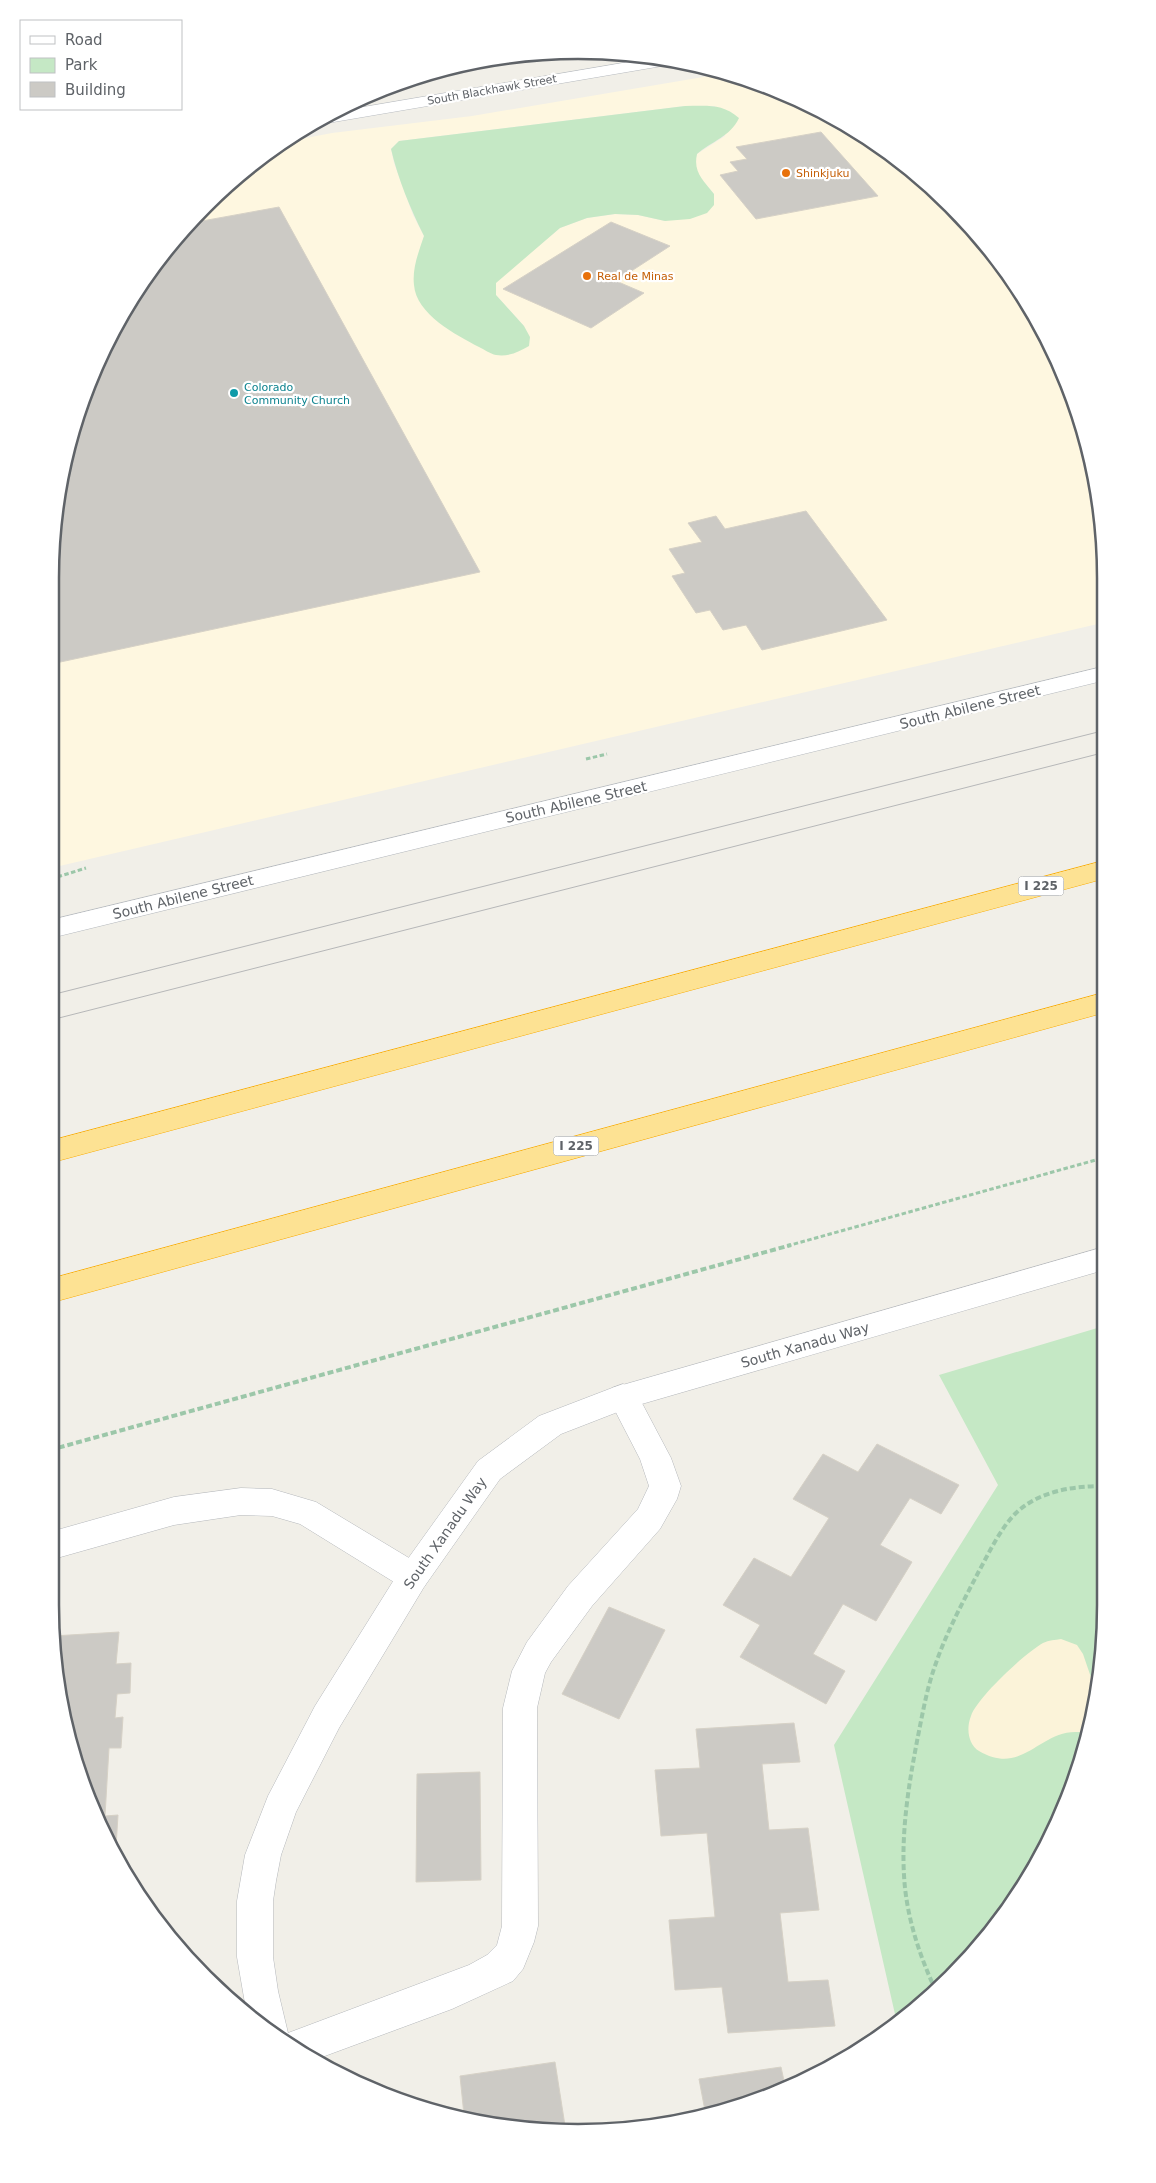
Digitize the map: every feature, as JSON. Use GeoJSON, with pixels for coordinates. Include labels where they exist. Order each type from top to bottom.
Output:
{"type":"FeatureCollection","features":[{"type":"Feature","properties":{"kind":"highway"},"geometry":{"type":"LineString","coordinates":[[980,903],[1097,865]]}},
{"type":"Feature","properties":{"kind":"highway","name":"I 225"},"geometry":{"type":"LineString","coordinates":[[59,1150],[1097,871]]}},
{"type":"Feature","properties":{"kind":"highway","name":"I 225"},"geometry":{"type":"LineString","coordinates":[[59,1288],[1097,1004]]}},
{"type":"Feature","properties":{"kind":"street","name":"South Blackhawk Street"},"geometry":{"type":"LineString","coordinates":[[341,116],[648,63]]}},
{"type":"Feature","properties":{"kind":"street","name":"South Abilene Street"},"geometry":{"type":"LineString","coordinates":[[59,927],[1097,675]]}},
{"type":"Feature","properties":{"kind":"street","name":"South Xanadu Way"},"geometry":{"type":"LineString","coordinates":[[267,2021],[255,1957],[255,1901],[263,1855],[280,1807],[322,1725],[413,1577],[489,1470],[550,1425],[623,1397],[1097,1260]]}},
{"type":"Feature","properties":{"kind":"street"},"geometry":{"type":"LineString","coordinates":[[302,2045],[452,1991],[500,1968],[510,1957],[520,1926],[520,1708],[529,1671],[539,1652],[580,1596],[649,1519],[661,1499],[665,1486],[655,1458],[623,1397]]}},
{"type":"Feature","properties":{"kind":"street"},"geometry":{"type":"LineString","coordinates":[[59,1543],[170,1512],[237,1502],[268,1502],[298,1509],[324,1521],[413,1577]]}},
{"type":"Feature","properties":{"kind":"path"},"geometry":{"type":"LineString","coordinates":[[59,877],[86,868]]}},
{"type":"Feature","properties":{"kind":"path"},"geometry":{"type":"LineString","coordinates":[[59,1448],[1097,1160]]}},
{"type":"Feature","properties":{"kind":"path"},"geometry":{"type":"LineString","coordinates":[[932,1984],[911,1920],[904,1875],[907,1808],[916,1745],[932,1673],[963,1603],[992,1548],[1016,1514],[1040,1496],[1065,1490],[1097,1487]]}},
{"type":"Feature","properties":{"kind":"shaded area"},"geometry":{"type":"Polygon","coordinates":[[[711,76],[777,98],[838,128],[894,166],[945,211],[990,262],[1028,318],[1044,348],[1070,411],[1087,477],[1093,510],[1096,544],[1097,624],[59,866],[60,544],[63,510],[69,477],[86,411],[112,348],[128,318],[166,262],[188,236],[211,211],[262,166],[301,139],[332,133],[472,116],[711,76]],[[685,106],[399,141],[391,149],[394,163],[413,215],[424,236],[416,263],[524,326],[496,295],[496,282],[560,228],[587,218],[615,214],[638,215],[665,221],[714,194],[700,177],[694,165],[697,154],[725,136],[715,106],[685,106]]]}},
{"type":"Feature","properties":{"kind":"green space"},"geometry":{"type":"Polygon","coordinates":[[[685,106],[720,108],[733,113],[739,118],[731,130],[697,154],[696,166],[698,171],[714,194],[714,205],[707,213],[690,219],[665,221],[638,215],[615,214],[587,218],[560,228],[496,283],[496,295],[524,326],[530,337],[529,346],[513,354],[500,355],[489,353],[449,330],[429,314],[416,295],[414,285],[416,260],[424,236],[405,193],[391,149],[399,141],[685,106]]]}},
{"type":"Feature","properties":{"kind":"green space"},"geometry":{"type":"Polygon","coordinates":[[[1097,1328],[1096,1639],[1093,1673],[1080,1739],[1058,1804],[1044,1835],[1028,1865],[990,1921],[945,1972],[895,2016],[834,1745],[998,1485],[939,1375],[1097,1328]]]}},
{"type":"Feature","properties":{"kind":"sand"},"geometry":{"type":"Polygon","coordinates":[[[1061,1639],[1077,1645],[1083,1654],[1092,1680],[1081,1733],[1073,1732],[1059,1735],[1023,1754],[1010,1758],[996,1758],[979,1751],[972,1744],[968,1731],[969,1721],[975,1708],[1002,1676],[1035,1648],[1050,1641],[1061,1639]]]}},
{"type":"Feature","properties":{"kind":"building"},"geometry":{"type":"Polygon","coordinates":[[[821,132],[878,196],[756,219],[720,175],[738,171],[730,162],[747,159],[736,147],[821,132]]]}},
{"type":"Feature","properties":{"kind":"building","name":"Colorado Community Church"},"geometry":{"type":"Polygon","coordinates":[[[279,207],[480,572],[59,662],[59,578],[63,510],[76,444],[86,411],[112,348],[128,318],[166,262],[202,221],[279,207]]]}},
{"type":"Feature","properties":{"kind":"building"},"geometry":{"type":"Polygon","coordinates":[[[611,222],[670,246],[616,281],[644,293],[591,328],[503,289],[611,222]]]}},
{"type":"Feature","properties":{"kind":"building"},"geometry":{"type":"Polygon","coordinates":[[[806,511],[887,620],[762,650],[746,625],[723,630],[710,610],[696,613],[672,576],[685,573],[669,549],[702,542],[688,523],[716,516],[725,529],[806,511]]]}},
{"type":"Feature","properties":{"kind":"building"},"geometry":{"type":"Polygon","coordinates":[[[877,1444],[959,1485],[941,1514],[910,1498],[880,1545],[912,1562],[876,1621],[843,1604],[813,1654],[845,1671],[826,1704],[740,1657],[760,1625],[723,1605],[754,1558],[791,1577],[829,1518],[793,1499],[823,1454],[858,1472],[877,1444]]]}},
{"type":"Feature","properties":{"kind":"building"},"geometry":{"type":"Polygon","coordinates":[[[609,1607],[665,1630],[619,1719],[562,1694],[609,1607]]]}},
{"type":"Feature","properties":{"kind":"building"},"geometry":{"type":"Polygon","coordinates":[[[119,1632],[116,1664],[131,1663],[130,1693],[117,1694],[115,1718],[123,1717],[121,1748],[109,1748],[105,1816],[118,1815],[116,1843],[98,1804],[76,1739],[63,1673],[60,1636],[119,1632]]]}},
{"type":"Feature","properties":{"kind":"building"},"geometry":{"type":"Polygon","coordinates":[[[794,1723],[800,1762],[762,1764],[769,1830],[808,1828],[819,1910],[780,1913],[788,1982],[828,1980],[835,2026],[728,2033],[722,1987],[675,1990],[669,1920],[715,1917],[707,1833],[661,1836],[655,1770],[700,1768],[696,1729],[794,1723]]]}},
{"type":"Feature","properties":{"kind":"building"},"geometry":{"type":"Polygon","coordinates":[[[480,1772],[481,1880],[416,1882],[417,1774],[480,1772]]]}},
{"type":"Feature","properties":{"kind":"building"},"geometry":{"type":"Polygon","coordinates":[[[555,2062],[565,2124],[510,2120],[464,2111],[460,2076],[555,2062]]]}},
{"type":"Feature","properties":{"kind":"building"},"geometry":{"type":"Polygon","coordinates":[[[781,2067],[784,2082],[745,2097],[705,2109],[699,2079],[781,2067]]]}},
{"type":"Feature","properties":{"kind":"tram line"},"geometry":{"type":"LineString","coordinates":[[59,993],[1097,732]]}},
{"type":"Feature","properties":{"kind":"tram line"},"geometry":{"type":"LineString","coordinates":[[59,1018],[1097,754]]}},
{"type":"Feature","properties":{"kind":"place","name":"Shinkjuku"},"geometry":{"type":"Point","coordinates":[786,173]}},
{"type":"Feature","properties":{"kind":"place","name":"Real de Minas"},"geometry":{"type":"Point","coordinates":[587,276]}},
{"type":"Feature","properties":{"kind":"place","name":"Colorado Community Church"},"geometry":{"type":"Point","coordinates":[234,393]}}]}
